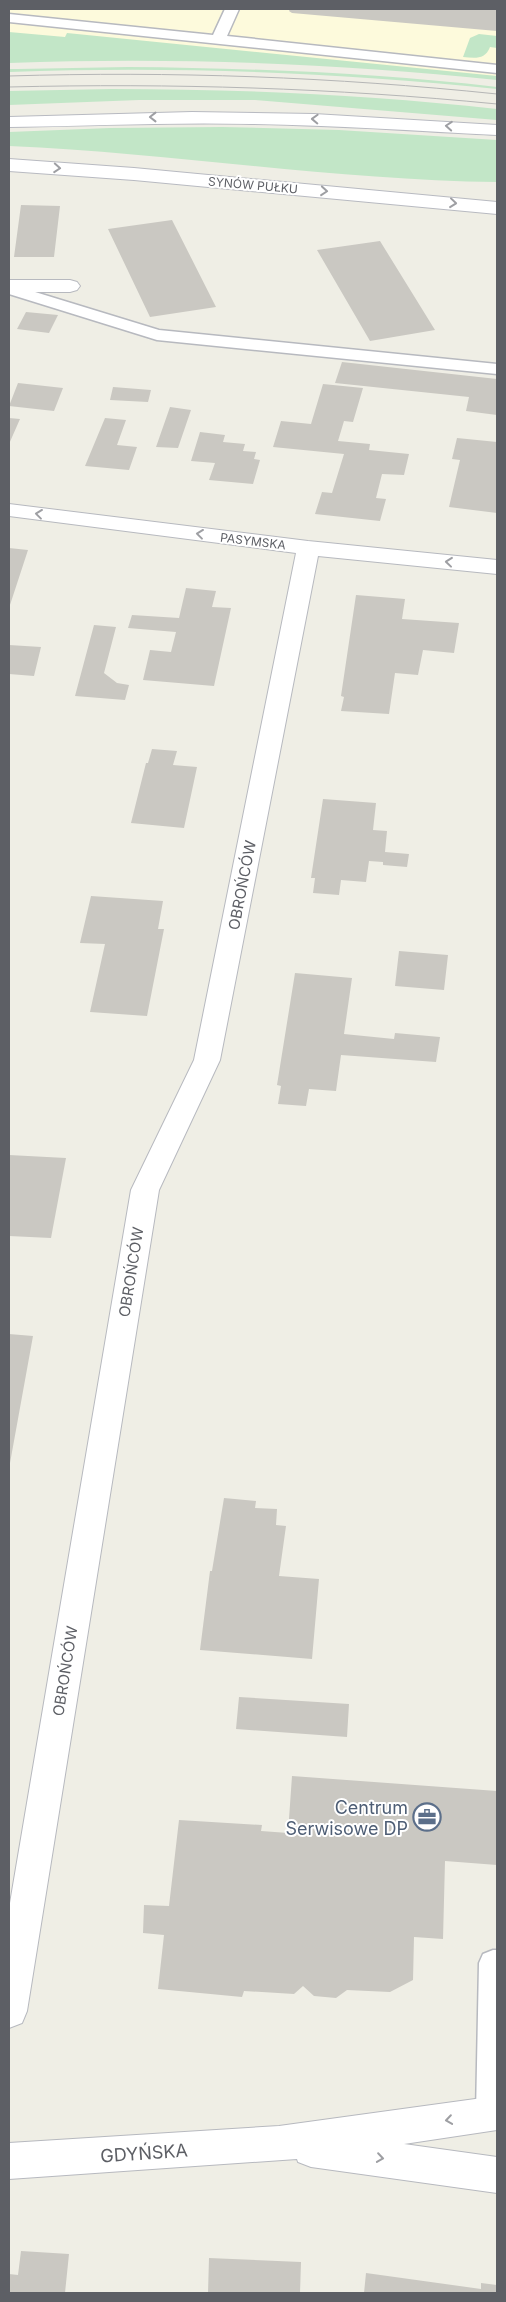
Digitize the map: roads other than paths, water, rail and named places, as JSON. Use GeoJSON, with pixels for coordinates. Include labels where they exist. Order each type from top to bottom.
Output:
{"type":"FeatureCollection","features":[{"type":"Feature","properties":{"kind":"street"},"geometry":{"type":"LineString","coordinates":[[9,122],[146,117],[269,118],[413,124],[497,130]]}},
{"type":"Feature","properties":{"kind":"street","name":"SYNÓW PUŁKU"},"geometry":{"type":"LineString","coordinates":[[9,165],[134,174],[497,208]]}},
{"type":"Feature","properties":{"kind":"street"},"geometry":{"type":"LineString","coordinates":[[9,287],[70,286]]}},
{"type":"Feature","properties":{"kind":"street","name":"PASYMSKA"},"geometry":{"type":"LineString","coordinates":[[9,510],[308,548],[497,568]]}},
{"type":"Feature","properties":{"kind":"street","name":"OBROŃCÓW"},"geometry":{"type":"LineString","coordinates":[[9,2010],[145,1190],[207,1060],[308,548]]}},
{"type":"Feature","properties":{"kind":"street","name":"GDYŃSKA"},"geometry":{"type":"LineString","coordinates":[[9,2161],[280,2144],[494,2114]]}},
{"type":"Feature","properties":{"kind":"street","name":"GDYŃSKA"},"geometry":{"type":"LineString","coordinates":[[280,2144],[497,2175]]}},
{"type":"Feature","properties":{"kind":"lane"},"geometry":{"type":"LineString","coordinates":[[218,40],[232,9]]}},
{"type":"Feature","properties":{"kind":"lane"},"geometry":{"type":"LineString","coordinates":[[9,18],[497,69]]}},
{"type":"Feature","properties":{"kind":"lane"},"geometry":{"type":"LineString","coordinates":[[9,287],[157,336],[497,369]]}},
{"type":"Feature","properties":{"kind":"lane"},"geometry":{"type":"LineString","coordinates":[[494,2114],[493,1963],[497,1963]]}},
{"type":"Feature","properties":{"kind":"tram line"},"geometry":{"type":"LineString","coordinates":[[9,76],[131,74],[253,77],[375,83],[497,94]]}},
{"type":"Feature","properties":{"kind":"tram line"},"geometry":{"type":"LineString","coordinates":[[9,87],[192,86],[253,88],[375,94],[497,104]]}},
{"type":"Feature","properties":{"kind":"place","name":"Centrum Serwisowe DP"},"geometry":{"type":"Point","coordinates":[427,1817]}}]}
